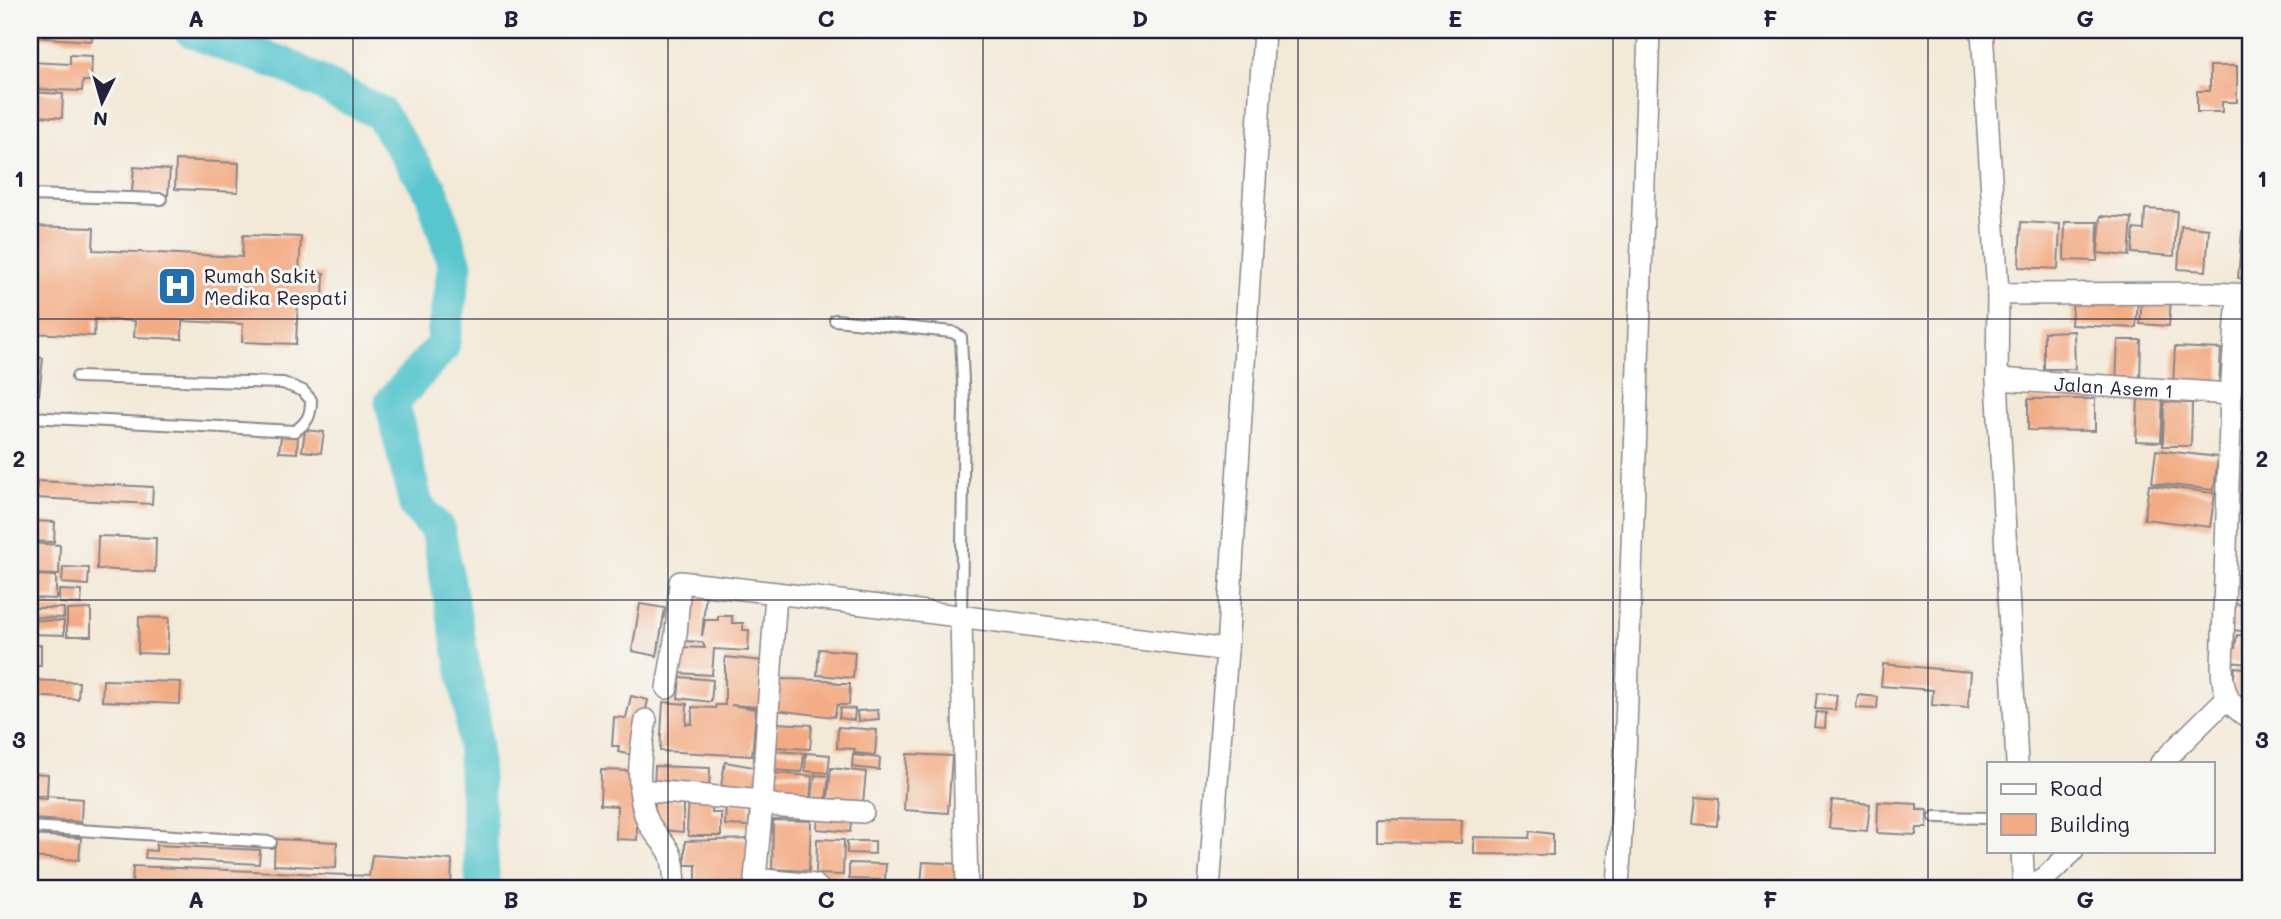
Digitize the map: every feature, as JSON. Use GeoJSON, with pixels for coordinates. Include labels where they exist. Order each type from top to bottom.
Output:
{"type":"FeatureCollection","features":[{"type":"Feature","properties":{"kind":"street"},"geometry":{"type":"LineString","coordinates":[[1209,889],[1227,650],[1264,30]]}},
{"type":"Feature","properties":{"kind":"street"},"geometry":{"type":"LineString","coordinates":[[1618,889],[1649,30]]}},
{"type":"Feature","properties":{"kind":"street"},"geometry":{"type":"LineString","coordinates":[[1982,30],[1998,294],[1997,379],[2017,762]]}},
{"type":"Feature","properties":{"kind":"street"},"geometry":{"type":"LineString","coordinates":[[1998,294],[2244,295],[2231,394],[2222,669],[2227,698],[2251,719]]}},
{"type":"Feature","properties":{"kind":"street","name":"Jalan Asem 1"},"geometry":{"type":"LineString","coordinates":[[1997,379],[2231,394]]}},
{"type":"Feature","properties":{"kind":"street"},"geometry":{"type":"LineString","coordinates":[[667,688],[676,634],[680,582],[1227,650]]}},
{"type":"Feature","properties":{"kind":"street"},"geometry":{"type":"LineString","coordinates":[[776,593],[754,884],[814,885],[819,889]]}},
{"type":"Feature","properties":{"kind":"street"},"geometry":{"type":"LineString","coordinates":[[961,618],[967,889]]}},
{"type":"Feature","properties":{"kind":"street"},"geometry":{"type":"LineString","coordinates":[[2162,762],[2227,698]]}},
{"type":"Feature","properties":{"kind":"street"},"geometry":{"type":"LineString","coordinates":[[646,720],[641,744],[640,790],[643,810],[670,853],[675,889]]}},
{"type":"Feature","properties":{"kind":"street"},"geometry":{"type":"LineString","coordinates":[[640,790],[751,800],[783,807],[863,812]]}},
{"type":"Feature","properties":{"kind":"street"},"geometry":{"type":"LineString","coordinates":[[2022,852],[2024,889],[2045,878],[2072,852]]}},
{"type":"Feature","properties":{"kind":"lane"},"geometry":{"type":"LineString","coordinates":[[30,195],[161,199]]}},
{"type":"Feature","properties":{"kind":"lane"},"geometry":{"type":"LineString","coordinates":[[835,320],[952,332],[961,337],[964,404],[961,618]]}},
{"type":"Feature","properties":{"kind":"lane"},"geometry":{"type":"LineString","coordinates":[[30,417],[295,431],[306,424],[311,414],[311,400],[303,391],[283,383],[77,377]]}},
{"type":"Feature","properties":{"kind":"lane"},"geometry":{"type":"LineString","coordinates":[[1935,817],[1987,818]]}},
{"type":"Feature","properties":{"kind":"lane"},"geometry":{"type":"LineString","coordinates":[[30,828],[271,842]]}},
{"type":"Feature","properties":{"kind":"lane"},"geometry":{"type":"LineString","coordinates":[[30,884],[34,889]]}},
{"type":"Feature","properties":{"kind":"building"},"geometry":{"type":"Polygon","coordinates":[[[30,30],[93,30],[92,41],[30,37],[30,30]]]}},
{"type":"Feature","properties":{"kind":"building"},"geometry":{"type":"Polygon","coordinates":[[[70,55],[92,56],[91,81],[83,81],[82,91],[30,89],[30,62],[70,64],[70,55]]]}},
{"type":"Feature","properties":{"kind":"building"},"geometry":{"type":"Polygon","coordinates":[[[2210,66],[2237,66],[2237,102],[2222,102],[2222,112],[2197,112],[2197,91],[2210,91],[2210,66]]]}},
{"type":"Feature","properties":{"kind":"building"},"geometry":{"type":"Polygon","coordinates":[[[30,92],[63,94],[62,118],[30,115],[30,92]]]}},
{"type":"Feature","properties":{"kind":"building"},"geometry":{"type":"Polygon","coordinates":[[[30,118],[35,118],[33,160],[30,160],[30,118]]]}},
{"type":"Feature","properties":{"kind":"building"},"geometry":{"type":"Polygon","coordinates":[[[176,160],[239,163],[238,192],[175,189],[176,160]]]}},
{"type":"Feature","properties":{"kind":"building"},"geometry":{"type":"Polygon","coordinates":[[[134,167],[170,170],[168,195],[132,192],[134,167]]]}},
{"type":"Feature","properties":{"kind":"building"},"geometry":{"type":"Polygon","coordinates":[[[2145,209],[2177,211],[2174,256],[2132,253],[2134,229],[2144,230],[2145,209]]]}},
{"type":"Feature","properties":{"kind":"building"},"geometry":{"type":"Polygon","coordinates":[[[2101,216],[2132,218],[2129,256],[2098,253],[2101,216]]]}},
{"type":"Feature","properties":{"kind":"building"},"geometry":{"type":"Polygon","coordinates":[[[2021,222],[2060,224],[2058,269],[2019,267],[2021,222]]]}},
{"type":"Feature","properties":{"kind":"building"},"geometry":{"type":"Polygon","coordinates":[[[2065,222],[2098,222],[2097,261],[2064,260],[2065,222]]]}},
{"type":"Feature","properties":{"kind":"building","name":"Rumah Sakit Medika Respati"},"geometry":{"type":"Polygon","coordinates":[[[30,226],[94,228],[93,250],[242,257],[243,235],[301,237],[299,272],[324,273],[323,300],[298,299],[296,344],[242,342],[243,324],[182,321],[182,339],[134,337],[135,321],[95,319],[94,336],[30,333],[30,226]]]}},
{"type":"Feature","properties":{"kind":"building"},"geometry":{"type":"Polygon","coordinates":[[[2181,226],[2209,229],[2206,271],[2178,269],[2181,226]]]}},
{"type":"Feature","properties":{"kind":"building"},"geometry":{"type":"Polygon","coordinates":[[[2242,231],[2251,232],[2251,280],[2238,278],[2242,231]]]}},
{"type":"Feature","properties":{"kind":"building"},"geometry":{"type":"Polygon","coordinates":[[[2073,296],[2138,300],[2136,328],[2071,325],[2073,296]]]}},
{"type":"Feature","properties":{"kind":"building"},"geometry":{"type":"Polygon","coordinates":[[[2142,296],[2171,298],[2169,326],[2140,324],[2142,296]]]}},
{"type":"Feature","properties":{"kind":"building"},"geometry":{"type":"Polygon","coordinates":[[[2251,303],[2251,331],[2246,330],[2251,303]]]}},
{"type":"Feature","properties":{"kind":"building"},"geometry":{"type":"Polygon","coordinates":[[[2074,331],[2075,369],[2044,369],[2044,332],[2074,331]]]}},
{"type":"Feature","properties":{"kind":"building"},"geometry":{"type":"Polygon","coordinates":[[[2118,340],[2141,340],[2140,383],[2116,383],[2118,340]]]}},
{"type":"Feature","properties":{"kind":"building"},"geometry":{"type":"Polygon","coordinates":[[[2175,347],[2221,349],[2219,388],[2173,385],[2175,347]]]}},
{"type":"Feature","properties":{"kind":"building"},"geometry":{"type":"Polygon","coordinates":[[[30,357],[43,358],[39,395],[30,395],[30,357]]]}},
{"type":"Feature","properties":{"kind":"building"},"geometry":{"type":"Polygon","coordinates":[[[2247,370],[2251,371],[2251,419],[2247,419],[2247,370]]]}},
{"type":"Feature","properties":{"kind":"building"},"geometry":{"type":"Polygon","coordinates":[[[2028,399],[2095,399],[2095,431],[2028,430],[2028,399]]]}},
{"type":"Feature","properties":{"kind":"building"},"geometry":{"type":"Polygon","coordinates":[[[2138,399],[2163,400],[2161,442],[2136,441],[2138,399]]]}},
{"type":"Feature","properties":{"kind":"building"},"geometry":{"type":"Polygon","coordinates":[[[2164,402],[2192,403],[2191,446],[2163,446],[2164,402]]]}},
{"type":"Feature","properties":{"kind":"building"},"geometry":{"type":"Polygon","coordinates":[[[305,430],[324,432],[321,453],[302,451],[305,430]]]}},
{"type":"Feature","properties":{"kind":"building"},"geometry":{"type":"Polygon","coordinates":[[[30,433],[36,433],[34,451],[30,451],[30,433]]]}},
{"type":"Feature","properties":{"kind":"building"},"geometry":{"type":"Polygon","coordinates":[[[281,436],[298,437],[297,453],[279,452],[281,436]]]}},
{"type":"Feature","properties":{"kind":"building"},"geometry":{"type":"Polygon","coordinates":[[[2156,450],[2218,457],[2214,490],[2152,483],[2156,450]]]}},
{"type":"Feature","properties":{"kind":"building"},"geometry":{"type":"Polygon","coordinates":[[[2236,464],[2251,464],[2251,514],[2235,514],[2236,464]]]}},
{"type":"Feature","properties":{"kind":"building"},"geometry":{"type":"Polygon","coordinates":[[[37,481],[153,487],[152,504],[36,498],[37,481]]]}},
{"type":"Feature","properties":{"kind":"building"},"geometry":{"type":"Polygon","coordinates":[[[2149,485],[2215,493],[2210,527],[2144,519],[2149,485]]]}},
{"type":"Feature","properties":{"kind":"building"},"geometry":{"type":"Polygon","coordinates":[[[30,521],[55,522],[54,542],[30,541],[30,521]]]}},
{"type":"Feature","properties":{"kind":"building"},"geometry":{"type":"Polygon","coordinates":[[[98,536],[156,538],[155,572],[97,569],[98,536]]]}},
{"type":"Feature","properties":{"kind":"building"},"geometry":{"type":"Polygon","coordinates":[[[30,543],[60,545],[59,575],[30,574],[30,543]]]}},
{"type":"Feature","properties":{"kind":"building"},"geometry":{"type":"Polygon","coordinates":[[[63,567],[89,568],[88,585],[62,583],[63,567]]]}},
{"type":"Feature","properties":{"kind":"building"},"geometry":{"type":"Polygon","coordinates":[[[30,575],[56,576],[56,599],[30,598],[30,575]]]}},
{"type":"Feature","properties":{"kind":"building"},"geometry":{"type":"Polygon","coordinates":[[[59,590],[82,591],[81,604],[59,603],[59,590]]]}},
{"type":"Feature","properties":{"kind":"building"},"geometry":{"type":"Polygon","coordinates":[[[689,590],[706,591],[702,636],[705,620],[718,620],[718,616],[732,616],[732,623],[743,623],[743,630],[749,630],[748,651],[714,649],[712,675],[677,673],[679,647],[705,648],[702,642],[684,641],[689,590]]]}},
{"type":"Feature","properties":{"kind":"building"},"geometry":{"type":"Polygon","coordinates":[[[640,604],[665,608],[657,656],[632,651],[640,604]]]}},
{"type":"Feature","properties":{"kind":"building"},"geometry":{"type":"Polygon","coordinates":[[[2235,604],[2251,606],[2251,632],[2232,630],[2235,604]]]}},
{"type":"Feature","properties":{"kind":"building"},"geometry":{"type":"Polygon","coordinates":[[[33,608],[64,608],[64,618],[32,617],[33,608]]]}},
{"type":"Feature","properties":{"kind":"building"},"geometry":{"type":"Polygon","coordinates":[[[91,609],[91,636],[67,636],[67,610],[91,609]]]}},
{"type":"Feature","properties":{"kind":"building"},"geometry":{"type":"Polygon","coordinates":[[[139,617],[169,618],[167,654],[138,653],[139,617]]]}},
{"type":"Feature","properties":{"kind":"building"},"geometry":{"type":"Polygon","coordinates":[[[30,620],[64,621],[64,635],[30,634],[30,620]]]}},
{"type":"Feature","properties":{"kind":"building"},"geometry":{"type":"Polygon","coordinates":[[[2237,635],[2251,636],[2251,664],[2228,662],[2229,648],[2235,648],[2237,635]]]}},
{"type":"Feature","properties":{"kind":"building"},"geometry":{"type":"Polygon","coordinates":[[[30,645],[41,645],[41,666],[30,666],[30,645]]]}},
{"type":"Feature","properties":{"kind":"building"},"geometry":{"type":"Polygon","coordinates":[[[819,649],[855,652],[853,678],[817,675],[819,649]]]}},
{"type":"Feature","properties":{"kind":"building"},"geometry":{"type":"Polygon","coordinates":[[[725,657],[763,661],[761,707],[731,705],[756,709],[752,756],[660,751],[663,702],[687,704],[686,724],[692,724],[692,707],[715,708],[716,705],[725,705],[725,657]]]}},
{"type":"Feature","properties":{"kind":"building"},"geometry":{"type":"Polygon","coordinates":[[[1883,664],[1971,672],[1968,708],[1932,705],[1933,690],[1881,686],[1883,664]]]}},
{"type":"Feature","properties":{"kind":"building"},"geometry":{"type":"Polygon","coordinates":[[[2235,667],[2251,669],[2251,696],[2232,694],[2235,667]]]}},
{"type":"Feature","properties":{"kind":"building"},"geometry":{"type":"Polygon","coordinates":[[[680,677],[713,680],[711,702],[678,698],[680,677]]]}},
{"type":"Feature","properties":{"kind":"building"},"geometry":{"type":"Polygon","coordinates":[[[779,679],[828,680],[838,684],[850,684],[849,705],[837,705],[834,717],[776,710],[779,679]]]}},
{"type":"Feature","properties":{"kind":"building"},"geometry":{"type":"Polygon","coordinates":[[[30,680],[79,682],[78,699],[30,696],[30,680]]]}},
{"type":"Feature","properties":{"kind":"building"},"geometry":{"type":"Polygon","coordinates":[[[103,680],[181,682],[180,704],[102,701],[103,680]]]}},
{"type":"Feature","properties":{"kind":"building"},"geometry":{"type":"Polygon","coordinates":[[[1817,693],[1837,695],[1835,710],[1815,709],[1817,693]]]}},
{"type":"Feature","properties":{"kind":"building"},"geometry":{"type":"Polygon","coordinates":[[[1858,695],[1878,697],[1877,709],[1856,708],[1858,695]]]}},
{"type":"Feature","properties":{"kind":"building"},"geometry":{"type":"Polygon","coordinates":[[[631,696],[648,700],[636,756],[618,752],[619,746],[612,746],[614,717],[626,718],[631,696]]]}},
{"type":"Feature","properties":{"kind":"building"},"geometry":{"type":"Polygon","coordinates":[[[840,708],[855,709],[854,720],[839,718],[840,708]]]}},
{"type":"Feature","properties":{"kind":"building"},"geometry":{"type":"Polygon","coordinates":[[[878,710],[879,719],[858,721],[857,711],[878,710]]]}},
{"type":"Feature","properties":{"kind":"building"},"geometry":{"type":"Polygon","coordinates":[[[1816,712],[1826,713],[1825,728],[1814,727],[1816,712]]]}},
{"type":"Feature","properties":{"kind":"building"},"geometry":{"type":"Polygon","coordinates":[[[777,723],[812,725],[810,749],[775,747],[777,723]]]}},
{"type":"Feature","properties":{"kind":"building"},"geometry":{"type":"Polygon","coordinates":[[[838,727],[877,730],[875,755],[854,753],[855,749],[837,748],[838,727]]]}},
{"type":"Feature","properties":{"kind":"building"},"geometry":{"type":"Polygon","coordinates":[[[773,751],[804,753],[802,772],[772,770],[773,751]]]}},
{"type":"Feature","properties":{"kind":"building"},"geometry":{"type":"Polygon","coordinates":[[[806,753],[830,755],[828,773],[805,771],[806,753]]]}},
{"type":"Feature","properties":{"kind":"building"},"geometry":{"type":"Polygon","coordinates":[[[907,754],[952,756],[948,813],[904,810],[907,754]]]}},
{"type":"Feature","properties":{"kind":"building"},"geometry":{"type":"Polygon","coordinates":[[[853,755],[880,758],[879,770],[852,767],[853,755]]]}},
{"type":"Feature","properties":{"kind":"building"},"geometry":{"type":"Polygon","coordinates":[[[725,762],[760,768],[756,792],[721,786],[725,762]]]}},
{"type":"Feature","properties":{"kind":"building"},"geometry":{"type":"Polygon","coordinates":[[[655,766],[710,768],[709,789],[654,787],[655,766]]]}},
{"type":"Feature","properties":{"kind":"building"},"geometry":{"type":"Polygon","coordinates":[[[831,768],[866,772],[863,803],[828,799],[831,768]]]}},
{"type":"Feature","properties":{"kind":"building"},"geometry":{"type":"Polygon","coordinates":[[[601,770],[634,771],[637,840],[616,839],[617,806],[600,805],[601,770]]]}},
{"type":"Feature","properties":{"kind":"building"},"geometry":{"type":"Polygon","coordinates":[[[30,773],[48,774],[47,796],[30,796],[30,773]]]}},
{"type":"Feature","properties":{"kind":"building"},"geometry":{"type":"Polygon","coordinates":[[[772,773],[812,776],[810,799],[770,796],[772,773]]]}},
{"type":"Feature","properties":{"kind":"building"},"geometry":{"type":"Polygon","coordinates":[[[815,775],[829,776],[826,800],[812,798],[815,775]]]}},
{"type":"Feature","properties":{"kind":"building"},"geometry":{"type":"Polygon","coordinates":[[[47,796],[82,799],[81,822],[30,819],[30,798],[47,799],[47,796]]]}},
{"type":"Feature","properties":{"kind":"building"},"geometry":{"type":"Polygon","coordinates":[[[689,797],[712,797],[712,813],[721,813],[721,836],[689,836],[689,797]]]}},
{"type":"Feature","properties":{"kind":"building"},"geometry":{"type":"Polygon","coordinates":[[[1696,797],[1719,799],[1717,826],[1693,824],[1696,797]]]}},
{"type":"Feature","properties":{"kind":"building"},"geometry":{"type":"Polygon","coordinates":[[[655,799],[683,800],[683,832],[654,829],[655,799]]]}},
{"type":"Feature","properties":{"kind":"building"},"geometry":{"type":"Polygon","coordinates":[[[1832,800],[1870,804],[1867,831],[1829,828],[1832,800]]]}},
{"type":"Feature","properties":{"kind":"building"},"geometry":{"type":"Polygon","coordinates":[[[726,802],[750,803],[749,826],[725,825],[726,802]]]}},
{"type":"Feature","properties":{"kind":"building"},"geometry":{"type":"Polygon","coordinates":[[[1878,802],[1917,804],[1917,810],[1928,810],[1927,828],[1917,828],[1916,835],[1877,833],[1878,802]]]}},
{"type":"Feature","properties":{"kind":"building"},"geometry":{"type":"Polygon","coordinates":[[[818,812],[852,815],[850,832],[817,829],[818,812]]]}},
{"type":"Feature","properties":{"kind":"building"},"geometry":{"type":"Polygon","coordinates":[[[1377,819],[1462,820],[1461,843],[1377,842],[1377,819]]]}},
{"type":"Feature","properties":{"kind":"building"},"geometry":{"type":"Polygon","coordinates":[[[773,820],[811,821],[809,871],[772,869],[773,820]]]}},
{"type":"Feature","properties":{"kind":"building"},"geometry":{"type":"Polygon","coordinates":[[[1530,831],[1553,834],[1553,855],[1474,854],[1474,837],[1529,838],[1530,831]]]}},
{"type":"Feature","properties":{"kind":"building"},"geometry":{"type":"Polygon","coordinates":[[[30,835],[81,838],[79,860],[30,857],[30,835]]]}},
{"type":"Feature","properties":{"kind":"building"},"geometry":{"type":"Polygon","coordinates":[[[275,839],[337,842],[336,868],[274,865],[275,839]]]}},
{"type":"Feature","properties":{"kind":"building"},"geometry":{"type":"Polygon","coordinates":[[[752,839],[751,883],[696,883],[696,865],[685,865],[685,841],[752,839]]]}},
{"type":"Feature","properties":{"kind":"building"},"geometry":{"type":"Polygon","coordinates":[[[817,839],[844,840],[843,875],[816,874],[817,839]]]}},
{"type":"Feature","properties":{"kind":"building"},"geometry":{"type":"Polygon","coordinates":[[[847,841],[875,841],[875,854],[847,853],[847,841]]]}},
{"type":"Feature","properties":{"kind":"building"},"geometry":{"type":"Polygon","coordinates":[[[156,845],[260,850],[259,864],[145,858],[146,850],[156,851],[156,845]]]}},
{"type":"Feature","properties":{"kind":"building"},"geometry":{"type":"Polygon","coordinates":[[[372,855],[452,860],[451,889],[132,889],[133,866],[369,876],[372,855]]]}},
{"type":"Feature","properties":{"kind":"building"},"geometry":{"type":"Polygon","coordinates":[[[923,862],[962,864],[961,887],[921,884],[923,862]]]}},
{"type":"Feature","properties":{"kind":"building"},"geometry":{"type":"Polygon","coordinates":[[[849,863],[886,864],[885,880],[849,879],[849,863]]]}},
{"type":"Feature","properties":{"kind":"building"},"geometry":{"type":"Polygon","coordinates":[[[847,883],[895,887],[895,889],[846,889],[847,883]]]}},
{"type":"Feature","properties":{"kind":"waterway"},"geometry":{"type":"LineString","coordinates":[[191,30],[283,64],[380,113],[432,192],[455,265],[442,347],[392,402],[416,505],[438,530],[472,712],[483,889]]}},
{"type":"Feature","properties":{"kind":"place","name":"Rumah Sakit Medika Respati"},"geometry":{"type":"Point","coordinates":[177,286]}}]}
